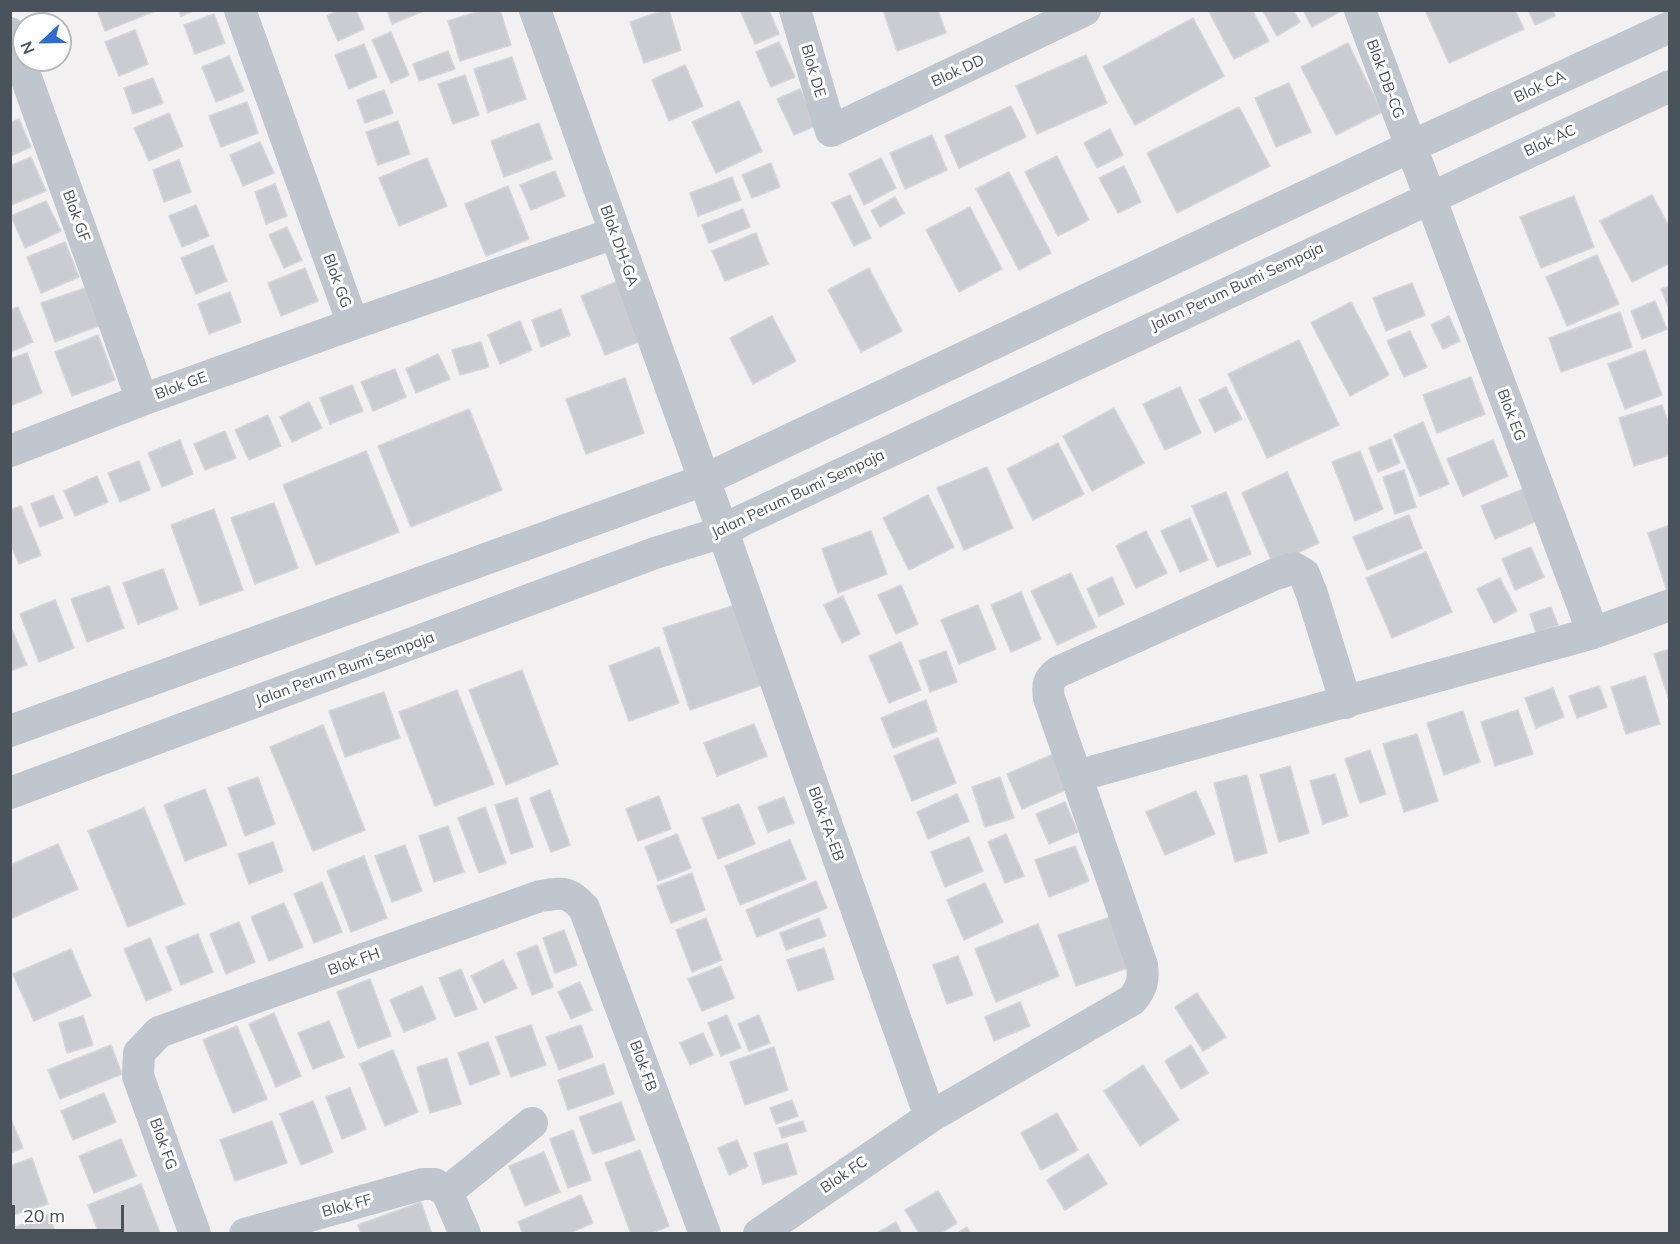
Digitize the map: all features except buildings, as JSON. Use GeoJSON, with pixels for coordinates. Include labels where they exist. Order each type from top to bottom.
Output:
{"type":"FeatureCollection","features":[{"type":"Feature","properties":{"kind":"street","name":"Blok GG"},"geometry":{"type":"LineString","coordinates":[[240,10],[353,324],[615,233]]}},
{"type":"Feature","properties":{"kind":"street","name":"Blok DH-GA"},"geometry":{"type":"LineString","coordinates":[[535,10],[723,532]]}},
{"type":"Feature","properties":{"kind":"street","name":"Blok DE"},"geometry":{"type":"LineString","coordinates":[[795,10],[831,131]]}},
{"type":"Feature","properties":{"kind":"street","name":"Blok DD"},"geometry":{"type":"LineString","coordinates":[[831,131],[1085,10]]}},
{"type":"Feature","properties":{"kind":"street","name":"Blok DB-CG"},"geometry":{"type":"LineString","coordinates":[[1360,10],[1430,197]]}},
{"type":"Feature","properties":{"kind":"street","name":"Blok CA"},"geometry":{"type":"LineString","coordinates":[[1410,147],[1670,27]]}},
{"type":"Feature","properties":{"kind":"street","name":"Blok GF"},"geometry":{"type":"LineString","coordinates":[[10,33],[142,400]]}},
{"type":"Feature","properties":{"kind":"street","name":"Blok AC"},"geometry":{"type":"LineString","coordinates":[[1430,197],[1670,86]]}},
{"type":"Feature","properties":{"kind":"street"},"geometry":{"type":"LineString","coordinates":[[10,732],[704,480],[1410,147]]}},
{"type":"Feature","properties":{"kind":"street","name":"Jalan Perum Bumi Sempaja"},"geometry":{"type":"LineString","coordinates":[[10,793],[655,553],[723,532],[741,521],[1430,197]]}},
{"type":"Feature","properties":{"kind":"street","name":"Blok EG"},"geometry":{"type":"LineString","coordinates":[[1430,197],[1593,633]]}},
{"type":"Feature","properties":{"kind":"street","name":"Blok GE"},"geometry":{"type":"LineString","coordinates":[[10,451],[142,400],[353,324]]}},
{"type":"Feature","properties":{"kind":"street","name":"Blok FA-EB"},"geometry":{"type":"LineString","coordinates":[[723,532],[930,1117]]}},
{"type":"Feature","properties":{"kind":"street"},"geometry":{"type":"LineString","coordinates":[[1347,703],[1312,594],[1304,574],[1294,568],[1252,584],[1058,672],[1050,678],[1047,686],[1049,698],[1077,776],[1347,703],[1593,633],[1670,605]]}},
{"type":"Feature","properties":{"kind":"street","name":"Blok FC"},"geometry":{"type":"LineString","coordinates":[[759,1233],[930,1117],[1132,1000],[1139,992],[1144,980],[1142,965],[1077,776]]}},
{"type":"Feature","properties":{"kind":"street","name":"Blok FH"},"geometry":{"type":"LineString","coordinates":[[139,1053],[159,1032],[540,896],[572,895],[577,900]]}},
{"type":"Feature","properties":{"kind":"street","name":"Blok FB"},"geometry":{"type":"LineString","coordinates":[[577,900],[584,908],[705,1233]]}},
{"type":"Feature","properties":{"kind":"street","name":"Blok FG"},"geometry":{"type":"LineString","coordinates":[[139,1053],[138,1076],[195,1233]]}},
{"type":"Feature","properties":{"kind":"street"},"geometry":{"type":"LineString","coordinates":[[465,1233],[447,1192],[532,1123]]}},
{"type":"Feature","properties":{"kind":"street","name":"Blok FF"},"geometry":{"type":"LineString","coordinates":[[245,1233],[423,1184],[435,1184],[447,1192]]}}]}
